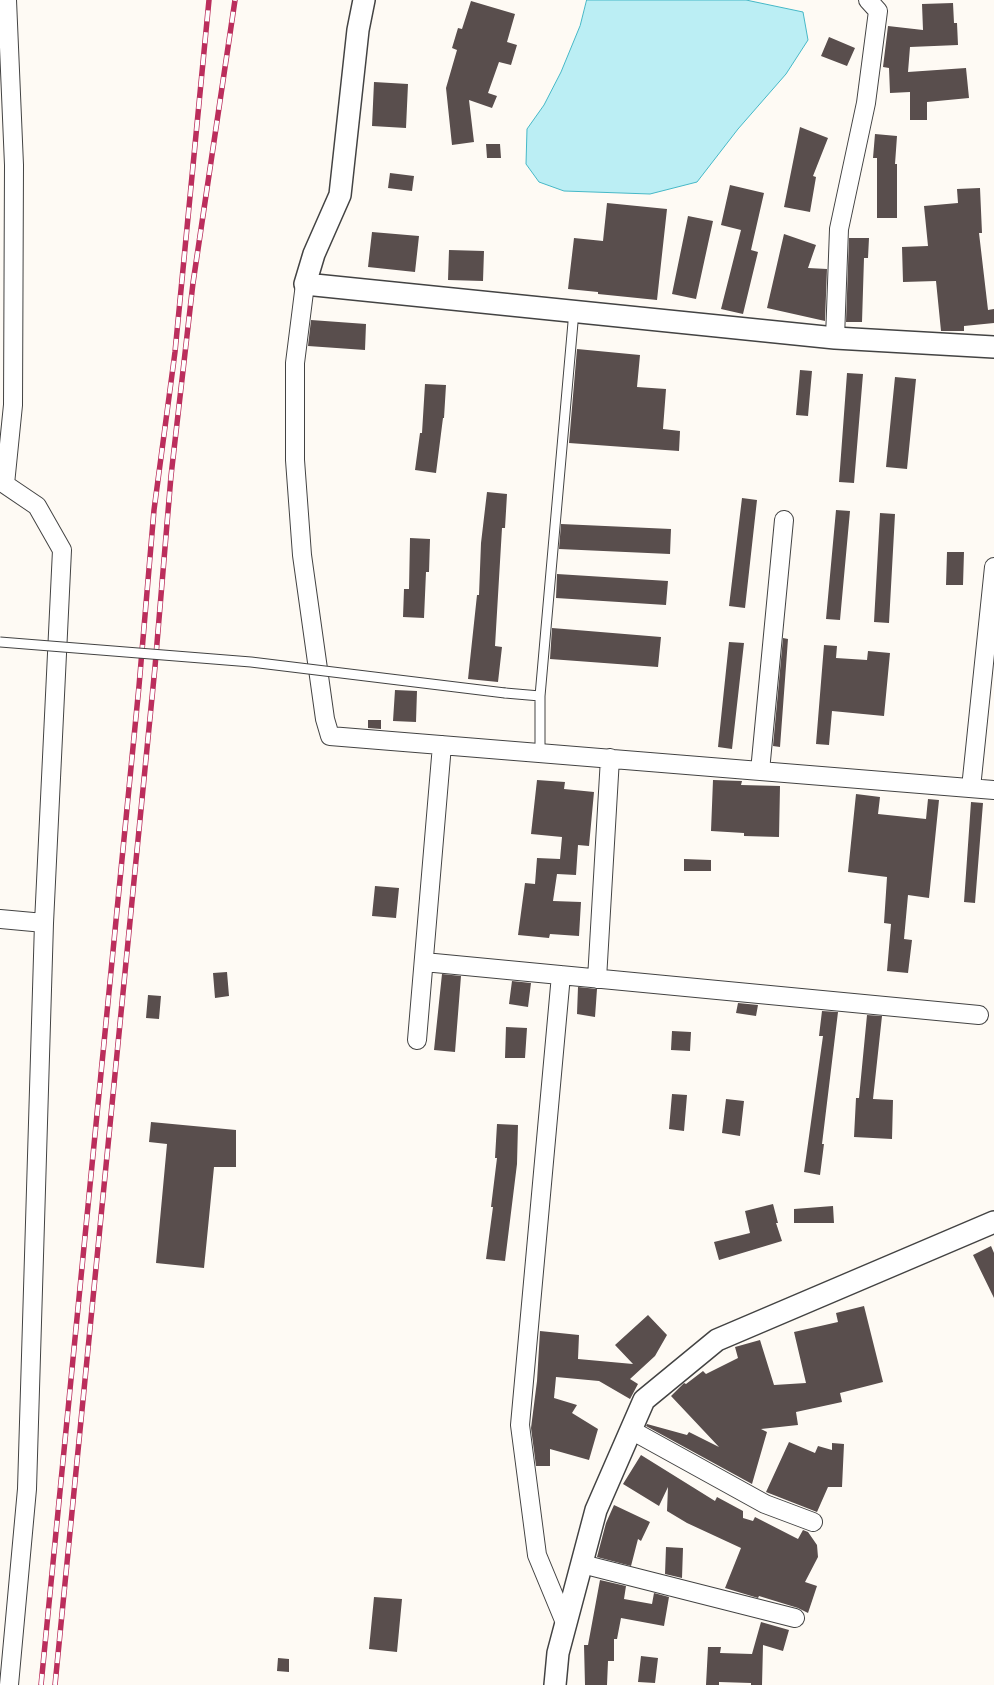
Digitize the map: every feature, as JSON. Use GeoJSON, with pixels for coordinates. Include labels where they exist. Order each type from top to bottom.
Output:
{"type":"FeatureCollection","features":[{"type":"Feature","properties":{"kind":"street"},"geometry":{"type":"LineString","coordinates":[[7,0],[14,175],[13,405],[2,483],[37,506],[62,550],[44,923],[27,1489],[10,1685]]}},
{"type":"Feature","properties":{"kind":"street"},"geometry":{"type":"LineString","coordinates":[[364,0],[358,30],[340,195],[314,254],[305,284],[295,364],[295,460],[302,555],[325,719],[330,736],[994,790]]}},
{"type":"Feature","properties":{"kind":"street"},"geometry":{"type":"LineString","coordinates":[[835,338],[839,229],[866,103],[878,11],[868,0]]}},
{"type":"Feature","properties":{"kind":"street"},"geometry":{"type":"LineString","coordinates":[[305,284],[835,338],[994,346]]}},
{"type":"Feature","properties":{"kind":"street"},"geometry":{"type":"LineString","coordinates":[[760,771],[784,520]]}},
{"type":"Feature","properties":{"kind":"street"},"geometry":{"type":"LineString","coordinates":[[971,788],[994,566]]}},
{"type":"Feature","properties":{"kind":"street"},"geometry":{"type":"LineString","coordinates":[[417,1040],[442,745]]}},
{"type":"Feature","properties":{"kind":"street"},"geometry":{"type":"LineString","coordinates":[[597,979],[610,758]]}},
{"type":"Feature","properties":{"kind":"street"},"geometry":{"type":"LineString","coordinates":[[0,919],[44,923]]}},
{"type":"Feature","properties":{"kind":"street"},"geometry":{"type":"LineString","coordinates":[[424,962],[979,1015]]}},
{"type":"Feature","properties":{"kind":"street"},"geometry":{"type":"LineString","coordinates":[[561,975],[520,1425],[537,1555],[566,1625]]}},
{"type":"Feature","properties":{"kind":"street"},"geometry":{"type":"LineString","coordinates":[[555,1685],[558,1653],[596,1510],[644,1400],[717,1340],[994,1222]]}},
{"type":"Feature","properties":{"kind":"street"},"geometry":{"type":"LineString","coordinates":[[631,1430],[765,1504],[813,1522]]}},
{"type":"Feature","properties":{"kind":"street"},"geometry":{"type":"LineString","coordinates":[[582,1564],[795,1618]]}},
{"type":"Feature","properties":{"kind":"lane"},"geometry":{"type":"LineString","coordinates":[[540,753],[540,696],[574,311]]}},
{"type":"Feature","properties":{"kind":"lane"},"geometry":{"type":"LineString","coordinates":[[0,642],[252,662],[540,696]]}},
{"type":"Feature","properties":{"kind":"water"},"geometry":{"type":"Polygon","coordinates":[[[587,0],[746,0],[803,12],[808,40],[786,74],[738,129],[697,182],[650,194],[564,191],[539,182],[526,164],[527,129],[544,105],[561,72],[580,26],[587,0]]]}},
{"type":"Feature","properties":{"kind":"building"},"geometry":{"type":"Polygon","coordinates":[[[471,1],[515,14],[507,42],[517,45],[511,65],[499,62],[488,93],[497,96],[492,108],[469,100],[474,142],[452,145],[446,88],[457,50],[452,48],[458,28],[462,29],[471,1]]]}},
{"type":"Feature","properties":{"kind":"building"},"geometry":{"type":"Polygon","coordinates":[[[953,3],[954,23],[957,23],[958,45],[910,47],[908,72],[966,68],[969,98],[927,102],[927,120],[910,120],[910,92],[890,93],[889,68],[883,67],[888,26],[923,30],[922,4],[953,3]]]}},
{"type":"Feature","properties":{"kind":"building"},"geometry":{"type":"Polygon","coordinates":[[[829,37],[855,48],[847,66],[821,56],[829,37]]]}},
{"type":"Feature","properties":{"kind":"building"},"geometry":{"type":"Polygon","coordinates":[[[374,82],[408,84],[406,128],[372,126],[374,82]]]}},
{"type":"Feature","properties":{"kind":"building"},"geometry":{"type":"Polygon","coordinates":[[[800,127],[828,138],[813,176],[816,177],[810,212],[784,207],[800,127]]]}},
{"type":"Feature","properties":{"kind":"building"},"geometry":{"type":"Polygon","coordinates":[[[875,134],[897,136],[895,164],[897,164],[897,218],[877,218],[877,158],[873,158],[875,134]]]}},
{"type":"Feature","properties":{"kind":"building"},"geometry":{"type":"Polygon","coordinates":[[[486,144],[500,144],[501,158],[487,158],[486,144]]]}},
{"type":"Feature","properties":{"kind":"building"},"geometry":{"type":"Polygon","coordinates":[[[390,173],[414,176],[412,191],[388,188],[390,173]]]}},
{"type":"Feature","properties":{"kind":"building"},"geometry":{"type":"Polygon","coordinates":[[[730,185],[764,193],[751,250],[758,252],[743,314],[721,309],[741,230],[721,225],[730,185]]]}},
{"type":"Feature","properties":{"kind":"building"},"geometry":{"type":"Polygon","coordinates":[[[980,188],[982,233],[979,233],[988,310],[994,309],[994,323],[964,326],[964,331],[941,331],[936,281],[903,282],[902,247],[928,246],[924,206],[958,203],[957,189],[980,188]]]}},
{"type":"Feature","properties":{"kind":"building"},"geometry":{"type":"Polygon","coordinates":[[[607,203],[667,209],[657,300],[568,289],[574,238],[603,241],[607,203]]]}},
{"type":"Feature","properties":{"kind":"building"},"geometry":{"type":"Polygon","coordinates":[[[688,216],[713,221],[696,299],[672,294],[688,216]]]}},
{"type":"Feature","properties":{"kind":"building"},"geometry":{"type":"Polygon","coordinates":[[[372,232],[419,236],[415,272],[368,267],[372,232]]]}},
{"type":"Feature","properties":{"kind":"building"},"geometry":{"type":"Polygon","coordinates":[[[784,234],[816,245],[808,268],[827,269],[825,321],[767,308],[784,234]]]}},
{"type":"Feature","properties":{"kind":"building"},"geometry":{"type":"Polygon","coordinates":[[[849,238],[869,238],[868,258],[864,258],[862,322],[846,322],[849,238]]]}},
{"type":"Feature","properties":{"kind":"building"},"geometry":{"type":"Polygon","coordinates":[[[449,250],[484,251],[483,281],[448,280],[449,250]]]}},
{"type":"Feature","properties":{"kind":"building"},"geometry":{"type":"Polygon","coordinates":[[[311,320],[366,324],[365,350],[308,346],[311,320]]]}},
{"type":"Feature","properties":{"kind":"building"},"geometry":{"type":"Polygon","coordinates":[[[577,349],[640,355],[637,387],[666,389],[663,429],[680,431],[679,451],[569,443],[577,349]]]}},
{"type":"Feature","properties":{"kind":"building"},"geometry":{"type":"Polygon","coordinates":[[[800,370],[812,371],[808,416],[796,415],[800,370]]]}},
{"type":"Feature","properties":{"kind":"building"},"geometry":{"type":"Polygon","coordinates":[[[847,373],[863,374],[854,483],[839,482],[847,373]]]}},
{"type":"Feature","properties":{"kind":"building"},"geometry":{"type":"Polygon","coordinates":[[[895,377],[916,379],[907,469],[886,467],[895,377]]]}},
{"type":"Feature","properties":{"kind":"building"},"geometry":{"type":"Polygon","coordinates":[[[425,384],[446,385],[444,418],[436,473],[415,470],[420,433],[422,433],[425,384]]]}},
{"type":"Feature","properties":{"kind":"building"},"geometry":{"type":"Polygon","coordinates":[[[487,492],[507,494],[505,528],[502,528],[495,646],[502,647],[498,682],[468,679],[477,595],[479,595],[481,543],[487,492]]]}},
{"type":"Feature","properties":{"kind":"building"},"geometry":{"type":"Polygon","coordinates":[[[742,498],[757,500],[745,608],[729,606],[742,498]]]}},
{"type":"Feature","properties":{"kind":"building"},"geometry":{"type":"Polygon","coordinates":[[[836,510],[850,511],[840,620],[826,619],[836,510]]]}},
{"type":"Feature","properties":{"kind":"building"},"geometry":{"type":"Polygon","coordinates":[[[880,513],[895,514],[889,623],[874,622],[880,513]]]}},
{"type":"Feature","properties":{"kind":"building"},"geometry":{"type":"Polygon","coordinates":[[[561,524],[671,529],[670,554],[559,549],[561,524]]]}},
{"type":"Feature","properties":{"kind":"building"},"geometry":{"type":"Polygon","coordinates":[[[410,538],[430,539],[429,572],[426,572],[424,618],[403,617],[404,589],[409,589],[410,538]]]}},
{"type":"Feature","properties":{"kind":"building"},"geometry":{"type":"Polygon","coordinates":[[[947,552],[964,552],[963,585],[946,585],[947,552]]]}},
{"type":"Feature","properties":{"kind":"building"},"geometry":{"type":"Polygon","coordinates":[[[557,574],[668,581],[666,605],[556,598],[557,574]]]}},
{"type":"Feature","properties":{"kind":"building"},"geometry":{"type":"Polygon","coordinates":[[[552,628],[661,637],[658,667],[550,659],[552,628]]]}},
{"type":"Feature","properties":{"kind":"building"},"geometry":{"type":"Polygon","coordinates":[[[783,638],[788,639],[780,747],[773,746],[783,638]]]}},
{"type":"Feature","properties":{"kind":"building"},"geometry":{"type":"Polygon","coordinates":[[[729,642],[744,643],[732,749],[718,747],[729,642]]]}},
{"type":"Feature","properties":{"kind":"building"},"geometry":{"type":"Polygon","coordinates":[[[824,645],[837,646],[836,658],[867,660],[868,651],[890,653],[884,716],[832,711],[829,745],[816,744],[824,645]]]}},
{"type":"Feature","properties":{"kind":"building"},"geometry":{"type":"Polygon","coordinates":[[[395,690],[417,691],[416,722],[393,721],[395,690]]]}},
{"type":"Feature","properties":{"kind":"building"},"geometry":{"type":"Polygon","coordinates":[[[368,720],[381,720],[381,729],[368,728],[368,720]]]}},
{"type":"Feature","properties":{"kind":"building"},"geometry":{"type":"Polygon","coordinates":[[[537,780],[565,782],[564,789],[594,792],[589,846],[578,845],[576,875],[557,874],[553,901],[581,902],[579,936],[550,934],[549,938],[518,935],[525,883],[535,884],[537,858],[560,859],[562,837],[531,834],[537,780]]]}},
{"type":"Feature","properties":{"kind":"building"},"geometry":{"type":"Polygon","coordinates":[[[713,780],[742,781],[741,785],[780,786],[779,837],[744,836],[744,833],[711,831],[713,780]]]}},
{"type":"Feature","properties":{"kind":"building"},"geometry":{"type":"Polygon","coordinates":[[[856,794],[880,797],[878,814],[926,819],[928,799],[939,800],[929,898],[908,895],[904,939],[912,940],[908,973],[887,971],[891,924],[884,923],[887,877],[848,872],[856,794]]]}},
{"type":"Feature","properties":{"kind":"building"},"geometry":{"type":"Polygon","coordinates":[[[971,802],[983,803],[975,903],[964,902],[971,802]]]}},
{"type":"Feature","properties":{"kind":"building"},"geometry":{"type":"Polygon","coordinates":[[[684,859],[711,860],[711,871],[684,871],[684,859]]]}},
{"type":"Feature","properties":{"kind":"building"},"geometry":{"type":"Polygon","coordinates":[[[375,886],[399,888],[396,918],[372,916],[375,886]]]}},
{"type":"Feature","properties":{"kind":"building"},"geometry":{"type":"Polygon","coordinates":[[[227,972],[229,996],[215,998],[213,973],[227,972]]]}},
{"type":"Feature","properties":{"kind":"building"},"geometry":{"type":"Polygon","coordinates":[[[442,974],[461,976],[455,1052],[434,1050],[442,974]]]}},
{"type":"Feature","properties":{"kind":"building"},"geometry":{"type":"Polygon","coordinates":[[[512,981],[531,983],[528,1007],[509,1004],[512,981]]]}},
{"type":"Feature","properties":{"kind":"building"},"geometry":{"type":"Polygon","coordinates":[[[578,987],[597,989],[595,1017],[577,1014],[578,987]]]}},
{"type":"Feature","properties":{"kind":"building"},"geometry":{"type":"Polygon","coordinates":[[[148,995],[161,996],[159,1019],[146,1018],[148,995]]]}},
{"type":"Feature","properties":{"kind":"building"},"geometry":{"type":"Polygon","coordinates":[[[738,1003],[758,1005],[756,1016],[736,1013],[738,1003]]]}},
{"type":"Feature","properties":{"kind":"building"},"geometry":{"type":"Polygon","coordinates":[[[822,1011],[838,1012],[820,1175],[804,1172],[823,1036],[819,1036],[822,1011]]]}},
{"type":"Feature","properties":{"kind":"building"},"geometry":{"type":"Polygon","coordinates":[[[867,1015],[882,1016],[873,1099],[893,1100],[892,1139],[854,1137],[856,1098],[859,1098],[867,1015]]]}},
{"type":"Feature","properties":{"kind":"building"},"geometry":{"type":"Polygon","coordinates":[[[506,1027],[527,1028],[525,1058],[505,1058],[506,1027]]]}},
{"type":"Feature","properties":{"kind":"building"},"geometry":{"type":"Polygon","coordinates":[[[672,1031],[691,1032],[690,1051],[671,1050],[672,1031]]]}},
{"type":"Feature","properties":{"kind":"building"},"geometry":{"type":"Polygon","coordinates":[[[672,1094],[687,1095],[684,1131],[669,1129],[672,1094]]]}},
{"type":"Feature","properties":{"kind":"building"},"geometry":{"type":"Polygon","coordinates":[[[726,1099],[744,1101],[740,1136],[722,1133],[726,1099]]]}},
{"type":"Feature","properties":{"kind":"building"},"geometry":{"type":"Polygon","coordinates":[[[151,1122],[236,1130],[236,1167],[214,1167],[204,1268],[156,1263],[167,1144],[149,1142],[151,1122]]]}},
{"type":"Feature","properties":{"kind":"building"},"geometry":{"type":"Polygon","coordinates":[[[497,1124],[518,1125],[517,1164],[505,1261],[486,1259],[497,1158],[495,1158],[497,1124]]]}},
{"type":"Feature","properties":{"kind":"building"},"geometry":{"type":"Polygon","coordinates":[[[773,1204],[778,1223],[776,1223],[782,1241],[719,1260],[714,1242],[750,1233],[745,1211],[773,1204]]]}},
{"type":"Feature","properties":{"kind":"building"},"geometry":{"type":"Polygon","coordinates":[[[833,1206],[834,1223],[794,1223],[794,1209],[833,1206]]]}},
{"type":"Feature","properties":{"kind":"building"},"geometry":{"type":"Polygon","coordinates":[[[991,1246],[994,1253],[994,1298],[973,1255],[991,1246]]]}},
{"type":"Feature","properties":{"kind":"building"},"geometry":{"type":"Polygon","coordinates":[[[864,1306],[883,1382],[840,1393],[842,1402],[796,1412],[798,1425],[761,1429],[767,1432],[752,1484],[646,1426],[647,1424],[687,1435],[689,1432],[719,1447],[671,1396],[684,1383],[686,1384],[703,1371],[706,1374],[738,1358],[735,1347],[760,1340],[774,1385],[806,1383],[794,1332],[838,1322],[836,1313],[864,1306]]]}},
{"type":"Feature","properties":{"kind":"building"},"geometry":{"type":"Polygon","coordinates":[[[648,1315],[667,1335],[655,1356],[630,1379],[638,1384],[630,1399],[599,1381],[556,1377],[554,1398],[577,1405],[572,1413],[598,1429],[589,1460],[550,1449],[550,1466],[536,1466],[531,1428],[537,1381],[540,1331],[579,1335],[578,1359],[633,1364],[615,1345],[648,1315]]]}},
{"type":"Feature","properties":{"kind":"building"},"geometry":{"type":"Polygon","coordinates":[[[789,1442],[815,1453],[818,1446],[832,1450],[832,1443],[844,1444],[842,1487],[828,1487],[817,1512],[766,1492],[789,1442]]]}},
{"type":"Feature","properties":{"kind":"building"},"geometry":{"type":"Polygon","coordinates":[[[641,1455],[715,1501],[717,1497],[743,1511],[743,1518],[753,1521],[755,1517],[798,1539],[803,1530],[808,1532],[817,1545],[818,1557],[805,1582],[817,1586],[808,1613],[759,1596],[758,1598],[725,1588],[741,1548],[687,1523],[667,1511],[668,1487],[659,1506],[623,1484],[641,1455]]]}},
{"type":"Feature","properties":{"kind":"building"},"geometry":{"type":"Polygon","coordinates":[[[614,1505],[650,1522],[641,1541],[638,1539],[631,1566],[597,1557],[606,1523],[614,1505]]]}},
{"type":"Feature","properties":{"kind":"building"},"geometry":{"type":"Polygon","coordinates":[[[666,1547],[683,1548],[682,1578],[665,1574],[666,1547]]]}},
{"type":"Feature","properties":{"kind":"building"},"geometry":{"type":"Polygon","coordinates":[[[600,1580],[626,1586],[624,1599],[652,1604],[654,1593],[669,1597],[664,1626],[621,1618],[617,1639],[614,1639],[614,1661],[608,1661],[607,1685],[585,1685],[584,1645],[588,1645],[600,1580]]]}},
{"type":"Feature","properties":{"kind":"building"},"geometry":{"type":"Polygon","coordinates":[[[374,1597],[402,1599],[397,1652],[369,1649],[374,1597]]]}},
{"type":"Feature","properties":{"kind":"building"},"geometry":{"type":"Polygon","coordinates":[[[761,1622],[789,1630],[783,1651],[763,1645],[762,1685],[719,1682],[719,1685],[706,1685],[708,1647],[721,1647],[720,1653],[752,1654],[761,1622]]]}},
{"type":"Feature","properties":{"kind":"building"},"geometry":{"type":"Polygon","coordinates":[[[641,1656],[658,1658],[655,1683],[638,1682],[641,1656]]]}},
{"type":"Feature","properties":{"kind":"building"},"geometry":{"type":"Polygon","coordinates":[[[278,1658],[289,1659],[289,1672],[277,1671],[278,1658]]]}},
{"type":"Feature","properties":{"kind":"railway"},"geometry":{"type":"LineString","coordinates":[[41,1685],[139,686],[154,510],[175,352],[209,0]]}},
{"type":"Feature","properties":{"kind":"railway"},"geometry":{"type":"LineString","coordinates":[[55,1685],[155,667],[171,476],[193,283],[235,0]]}}]}
